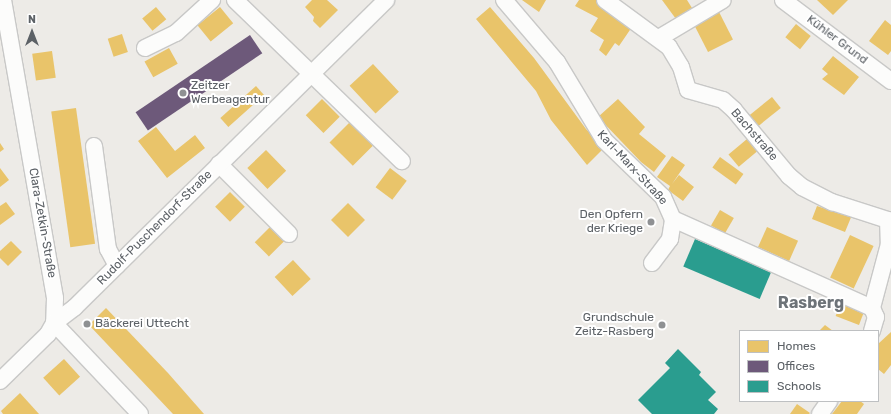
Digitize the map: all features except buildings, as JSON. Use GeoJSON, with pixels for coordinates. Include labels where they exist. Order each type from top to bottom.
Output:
{"type":"FeatureCollection","features":[{"type":"Feature","properties":{"kind":"street","name":"Clara-Zetkin-Straße"},"geometry":{"type":"LineString","coordinates":[[3,0],[55,298],[54,323]]}},
{"type":"Feature","properties":{"kind":"street"},"geometry":{"type":"LineString","coordinates":[[145,48],[176,33],[212,0]]}},
{"type":"Feature","properties":{"kind":"street"},"geometry":{"type":"LineString","coordinates":[[235,0],[402,161]]}},
{"type":"Feature","properties":{"kind":"street","name":"Rudolf-Puschendorf-Straße"},"geometry":{"type":"LineString","coordinates":[[0,381],[48,334],[54,323],[75,307],[310,73],[386,0]]}},
{"type":"Feature","properties":{"kind":"street","name":"Karl-Marx-Straße"},"geometry":{"type":"LineString","coordinates":[[504,0],[557,62],[604,140],[663,197],[673,219],[872,308]]}},
{"type":"Feature","properties":{"kind":"street","name":"Bachstraße"},"geometry":{"type":"LineString","coordinates":[[605,0],[659,38],[669,47],[681,67],[688,90],[723,100],[734,110],[789,176],[802,186],[832,202],[889,221],[889,244],[872,308],[876,317],[872,330]]}},
{"type":"Feature","properties":{"kind":"street"},"geometry":{"type":"LineString","coordinates":[[659,38],[723,0]]}},
{"type":"Feature","properties":{"kind":"street","name":"Kühler Grund"},"geometry":{"type":"LineString","coordinates":[[783,0],[891,81]]}},
{"type":"Feature","properties":{"kind":"street"},"geometry":{"type":"LineString","coordinates":[[94,146],[108,249],[117,266]]}},
{"type":"Feature","properties":{"kind":"street"},"geometry":{"type":"LineString","coordinates":[[219,164],[289,234]]}},
{"type":"Feature","properties":{"kind":"street"},"geometry":{"type":"LineString","coordinates":[[652,262],[670,239],[673,219]]}},
{"type":"Feature","properties":{"kind":"street"},"geometry":{"type":"LineString","coordinates":[[54,323],[140,414]]}},
{"type":"Feature","properties":{"kind":"street"},"geometry":{"type":"LineString","coordinates":[[820,414],[828,402]]}},
{"type":"Feature","properties":{"kind":"place","name":"Zeitzer Werbeagentur"},"geometry":{"type":"Point","coordinates":[183,93]}},
{"type":"Feature","properties":{"kind":"place","name":"Den Opfern der Kriege"},"geometry":{"type":"Point","coordinates":[651,222]}},
{"type":"Feature","properties":{"kind":"place","name":"Bäckerei Uttecht"},"geometry":{"type":"Point","coordinates":[87,324]}},
{"type":"Feature","properties":{"kind":"place","name":"Grundschule Zeitz-Rasberg"},"geometry":{"type":"Point","coordinates":[662,325]}},
{"type":"Feature","properties":{"kind":"district","name":"Rasberg"},"geometry":{"type":"Point","coordinates":[811,303]}}]}
